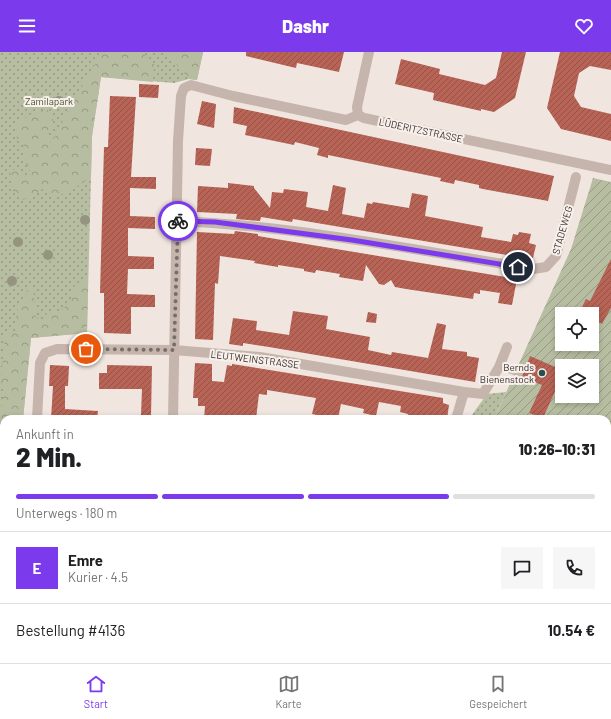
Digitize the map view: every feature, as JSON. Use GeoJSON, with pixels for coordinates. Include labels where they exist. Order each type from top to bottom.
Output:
{"type":"FeatureCollection","features":[{"type":"Feature","properties":{"kind":"street"},"geometry":{"type":"LineString","coordinates":[[358,115],[357,107],[369,52]]}},
{"type":"Feature","properties":{"kind":"street","name":"LÜDERITZSTRASSE"},"geometry":{"type":"LineString","coordinates":[[178,221],[178,141],[181,96],[184,88],[191,85],[234,96],[346,120],[358,115],[364,118],[611,170]]}},
{"type":"Feature","properties":{"kind":"street","name":"STADEWEG"},"geometry":{"type":"LineString","coordinates":[[178,221],[215,222],[352,240],[533,269],[546,267],[556,256],[576,177]]}},
{"type":"Feature","properties":{"kind":"street"},"geometry":{"type":"LineString","coordinates":[[173,415],[178,221]]}},
{"type":"Feature","properties":{"kind":"street"},"geometry":{"type":"LineString","coordinates":[[457,415],[464,392],[483,394],[499,367],[507,347]]}},
{"type":"Feature","properties":{"kind":"street","name":"LEUTWEINSTRASSE"},"geometry":{"type":"LineString","coordinates":[[36,415],[40,363],[45,353],[57,349],[174,350],[260,357],[464,392]]}},
{"type":"Feature","properties":{"kind":"lane"},"geometry":{"type":"LineString","coordinates":[[499,367],[520,374]]}},
{"type":"Feature","properties":{"kind":"green space","name":"Zamilapark"},"geometry":{"type":"Polygon","coordinates":[[[0,52],[203,52],[197,80],[189,79],[174,83],[101,77],[92,136],[87,333],[31,338],[23,415],[0,415],[0,52]]]}},
{"type":"Feature","properties":{"kind":"green space"},"geometry":{"type":"Polygon","coordinates":[[[104,52],[142,52],[154,64],[153,82],[101,77],[92,136],[91,177],[72,190],[55,197],[44,187],[34,196],[22,200],[13,192],[10,170],[20,169],[27,178],[31,173],[23,156],[24,146],[17,139],[17,124],[31,114],[48,110],[53,120],[47,140],[52,142],[71,105],[104,52]]]}},
{"type":"Feature","properties":{"kind":"green space"},"geometry":{"type":"Polygon","coordinates":[[[166,52],[203,52],[197,80],[189,79],[166,52]]]}},
{"type":"Feature","properties":{"kind":"green space"},"geometry":{"type":"Polygon","coordinates":[[[593,178],[611,182],[611,415],[496,415],[571,249],[593,178]]]}},
{"type":"Feature","properties":{"kind":"green space"},"geometry":{"type":"Polygon","coordinates":[[[88,280],[87,333],[31,338],[23,415],[0,415],[0,406],[2,406],[4,389],[1,379],[5,334],[18,332],[16,326],[16,314],[20,304],[29,288],[33,287],[36,317],[42,320],[48,312],[60,311],[71,302],[71,288],[88,280]]]}},
{"type":"Feature","properties":{"kind":"green space"},"geometry":{"type":"Polygon","coordinates":[[[506,392],[496,415],[472,415],[487,394],[506,392]]]}},
{"type":"Feature","properties":{"kind":"building"},"geometry":{"type":"Polygon","coordinates":[[[246,52],[344,52],[339,72],[297,63],[296,68],[246,56],[246,52]]]}},
{"type":"Feature","properties":{"kind":"building"},"geometry":{"type":"Polygon","coordinates":[[[502,52],[526,52],[515,98],[494,112],[481,109],[481,111],[433,100],[434,93],[395,84],[401,59],[440,69],[439,74],[485,85],[496,78],[502,52]]]}},
{"type":"Feature","properties":{"kind":"building"},"geometry":{"type":"Polygon","coordinates":[[[560,52],[611,52],[611,70],[590,66],[579,73],[574,96],[581,107],[611,114],[611,141],[561,129],[547,108],[560,52]]]}},
{"type":"Feature","properties":{"kind":"building"},"geometry":{"type":"Polygon","coordinates":[[[139,84],[159,85],[158,98],[139,97],[139,84]]]}},
{"type":"Feature","properties":{"kind":"building"},"geometry":{"type":"Polygon","coordinates":[[[110,96],[136,97],[131,177],[156,177],[156,189],[130,188],[130,216],[155,217],[155,229],[128,228],[128,256],[154,257],[154,269],[128,269],[127,294],[155,295],[155,307],[131,307],[131,334],[104,333],[104,293],[100,293],[104,147],[108,147],[110,96]]]}},
{"type":"Feature","properties":{"kind":"building"},"geometry":{"type":"Polygon","coordinates":[[[202,101],[216,104],[214,128],[197,124],[202,101]]]}},
{"type":"Feature","properties":{"kind":"building"},"geometry":{"type":"Polygon","coordinates":[[[234,107],[554,176],[548,201],[483,189],[479,188],[479,185],[455,180],[454,184],[440,181],[441,178],[328,155],[328,158],[317,155],[319,148],[295,142],[294,145],[245,135],[247,126],[233,123],[234,107]]]}},
{"type":"Feature","properties":{"kind":"building"},"geometry":{"type":"Polygon","coordinates":[[[196,148],[212,149],[210,166],[195,165],[196,148]]]}},
{"type":"Feature","properties":{"kind":"building"},"geometry":{"type":"Polygon","coordinates":[[[228,183],[254,186],[270,208],[272,192],[283,193],[284,189],[308,192],[306,207],[328,211],[333,185],[346,188],[342,214],[364,218],[367,203],[372,204],[373,202],[409,208],[412,193],[428,196],[425,216],[483,227],[481,237],[511,242],[513,234],[518,235],[519,232],[531,234],[529,243],[536,245],[533,258],[526,257],[526,260],[513,256],[293,219],[292,222],[261,217],[260,221],[236,219],[237,214],[197,212],[198,186],[228,188],[228,183]]]}},
{"type":"Feature","properties":{"kind":"building"},"geometry":{"type":"Polygon","coordinates":[[[235,231],[517,279],[512,305],[498,303],[500,293],[480,290],[480,294],[474,293],[473,299],[395,287],[391,280],[384,285],[379,284],[366,265],[363,281],[339,277],[340,274],[316,270],[315,273],[304,271],[304,269],[278,265],[278,267],[254,263],[255,261],[220,256],[218,284],[215,283],[213,340],[195,339],[197,232],[234,234],[235,231]]]}},
{"type":"Feature","properties":{"kind":"building"},"geometry":{"type":"Polygon","coordinates":[[[611,259],[611,308],[602,324],[599,322],[599,307],[582,307],[586,299],[590,301],[611,259]]]}},
{"type":"Feature","properties":{"kind":"building"},"geometry":{"type":"Polygon","coordinates":[[[293,311],[328,316],[326,329],[370,337],[368,350],[391,355],[392,352],[428,358],[437,323],[446,325],[442,349],[467,352],[467,356],[479,358],[475,382],[269,347],[243,343],[243,346],[229,344],[233,318],[257,321],[256,330],[289,335],[293,311]]]}},
{"type":"Feature","properties":{"kind":"building"},"geometry":{"type":"Polygon","coordinates":[[[368,312],[377,314],[376,323],[366,322],[368,312]]]}},
{"type":"Feature","properties":{"kind":"building"},"geometry":{"type":"Polygon","coordinates":[[[530,356],[555,367],[555,391],[544,415],[535,415],[529,413],[542,385],[522,377],[530,356]]]}},
{"type":"Feature","properties":{"kind":"building"},"geometry":{"type":"Polygon","coordinates":[[[195,363],[212,364],[212,381],[224,382],[227,365],[232,366],[232,364],[443,398],[443,403],[449,405],[448,415],[408,415],[400,412],[401,406],[379,402],[376,415],[363,413],[364,409],[341,404],[339,415],[317,415],[312,414],[316,398],[267,390],[267,395],[259,394],[256,415],[204,415],[205,406],[198,406],[198,398],[193,398],[195,363]]]}},
{"type":"Feature","properties":{"kind":"building"},"geometry":{"type":"Polygon","coordinates":[[[50,365],[69,366],[68,386],[65,386],[65,409],[98,411],[98,415],[51,415],[53,386],[49,386],[50,365]]]}},
{"type":"Feature","properties":{"kind":"building"},"geometry":{"type":"Polygon","coordinates":[[[107,365],[152,366],[151,415],[141,415],[142,389],[99,389],[99,373],[107,373],[107,365]]]}},
{"type":"Feature","properties":{"kind":"way so far"},"geometry":{"type":"LineString","coordinates":[[86,349],[174,350],[178,221]]}},
{"type":"Feature","properties":{"kind":"place","name":"Bernds Bienenstock"},"geometry":{"type":"Point","coordinates":[542,373]}},
{"type":"Feature","properties":{"kind":"route"},"geometry":{"type":"LineString","coordinates":[[178,221],[215,222],[352,240],[518,267]]}}]}
